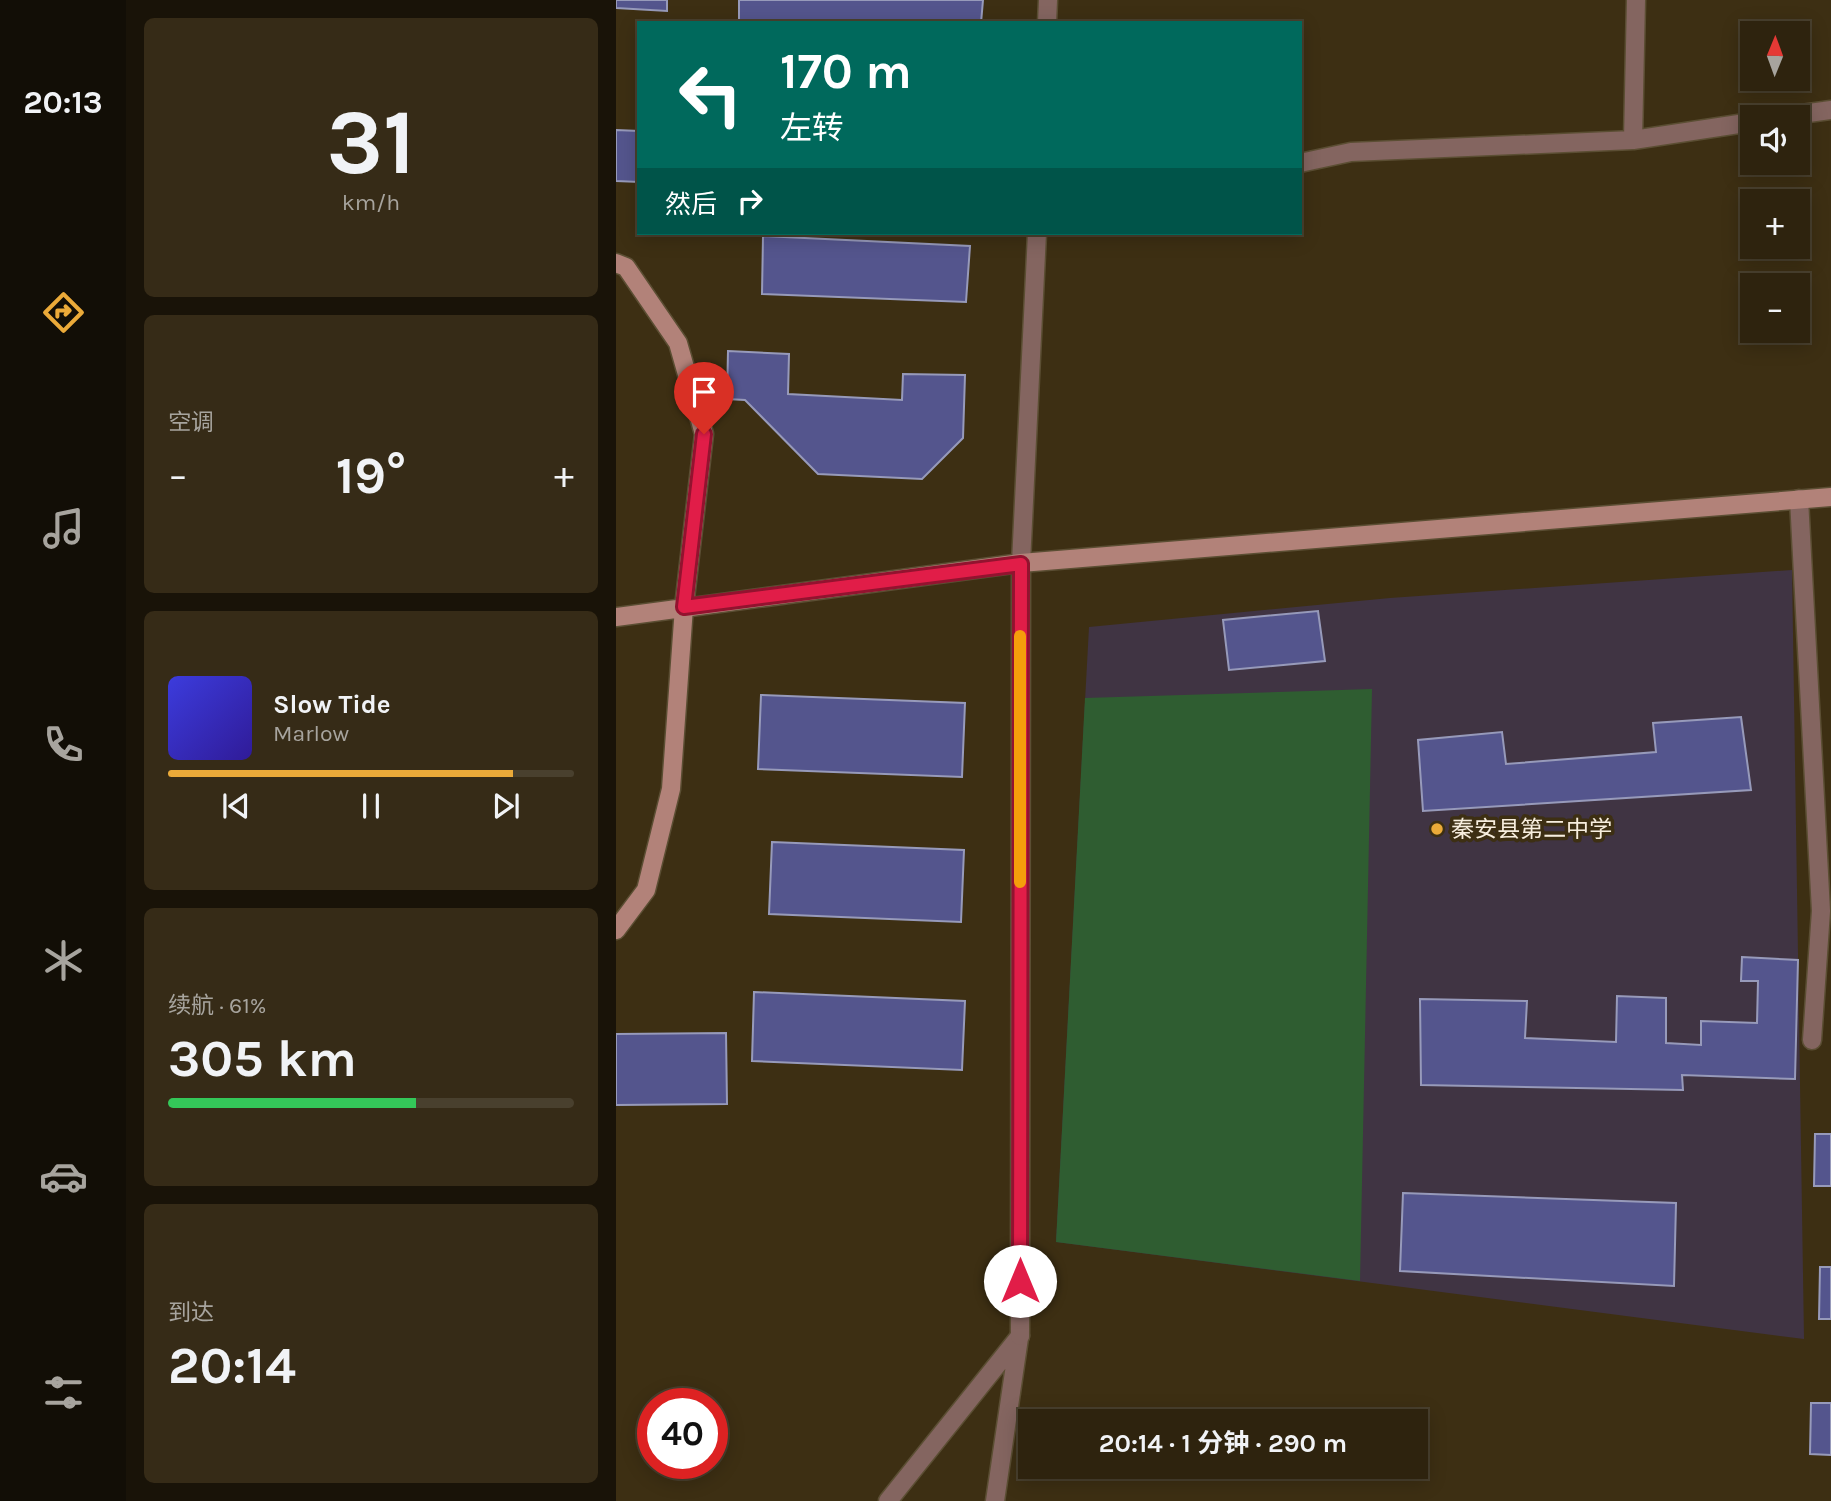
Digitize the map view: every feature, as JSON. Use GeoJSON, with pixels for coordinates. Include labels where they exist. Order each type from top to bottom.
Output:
{"type":"FeatureCollection","features":[{"type":"Feature","properties":{"kind":"main road"},"geometry":{"type":"LineString","coordinates":[[616,263],[626,267],[678,344],[704,434],[684,607],[671,789],[646,890],[616,930]]}},
{"type":"Feature","properties":{"kind":"main road"},"geometry":{"type":"LineString","coordinates":[[616,617],[1021,564],[1831,497]]}},
{"type":"Feature","properties":{"kind":"street"},"geometry":{"type":"LineString","coordinates":[[1047,21],[1048,0]]}},
{"type":"Feature","properties":{"kind":"street"},"geometry":{"type":"LineString","coordinates":[[1633,140],[1636,0]]}},
{"type":"Feature","properties":{"kind":"street"},"geometry":{"type":"LineString","coordinates":[[1810,113],[1831,110]]}},
{"type":"Feature","properties":{"kind":"street"},"geometry":{"type":"LineString","coordinates":[[1302,163],[1351,152],[1633,140],[1740,124]]}},
{"type":"Feature","properties":{"kind":"street"},"geometry":{"type":"LineString","coordinates":[[995,1501],[1020,1336],[1021,564],[1037,235]]}},
{"type":"Feature","properties":{"kind":"street"},"geometry":{"type":"LineString","coordinates":[[1798,499],[1821,911],[1812,1040]]}},
{"type":"Feature","properties":{"kind":"street"},"geometry":{"type":"LineString","coordinates":[[888,1501],[1020,1336]]}},
{"type":"Feature","properties":{"kind":"shaded area","name":"秦安县第二中学"},"geometry":{"type":"Polygon","coordinates":[[[1792,570],[1804,1339],[1056,1242],[1089,627],[1390,598],[1792,570]]]}},
{"type":"Feature","properties":{"kind":"green space"},"geometry":{"type":"Polygon","coordinates":[[[1372,689],[1360,1281],[1056,1242],[1085,698],[1372,689]]]}},
{"type":"Feature","properties":{"kind":"building"},"geometry":{"type":"Polygon","coordinates":[[[616,0],[667,0],[667,11],[616,8],[616,0]]]}},
{"type":"Feature","properties":{"kind":"building"},"geometry":{"type":"Polygon","coordinates":[[[739,0],[983,0],[981,21],[739,21],[739,0]]]}},
{"type":"Feature","properties":{"kind":"building"},"geometry":{"type":"Polygon","coordinates":[[[616,130],[637,131],[637,182],[616,181],[616,130]]]}},
{"type":"Feature","properties":{"kind":"building"},"geometry":{"type":"Polygon","coordinates":[[[763,236],[970,246],[966,302],[762,294],[763,236]]]}},
{"type":"Feature","properties":{"kind":"building"},"geometry":{"type":"Polygon","coordinates":[[[728,351],[789,354],[788,394],[902,400],[903,374],[965,375],[963,438],[922,479],[818,474],[745,400],[727,399],[728,351]]]}},
{"type":"Feature","properties":{"kind":"building"},"geometry":{"type":"Polygon","coordinates":[[[1318,611],[1325,661],[1229,670],[1223,620],[1318,611]]]}},
{"type":"Feature","properties":{"kind":"building"},"geometry":{"type":"Polygon","coordinates":[[[761,695],[965,703],[962,777],[758,769],[761,695]]]}},
{"type":"Feature","properties":{"kind":"building"},"geometry":{"type":"Polygon","coordinates":[[[1741,717],[1751,790],[1423,811],[1418,740],[1502,732],[1506,764],[1656,752],[1653,723],[1741,717]]]}},
{"type":"Feature","properties":{"kind":"building"},"geometry":{"type":"Polygon","coordinates":[[[772,842],[964,850],[961,922],[769,914],[772,842]]]}},
{"type":"Feature","properties":{"kind":"building"},"geometry":{"type":"Polygon","coordinates":[[[1742,957],[1798,960],[1795,1079],[1682,1075],[1683,1090],[1421,1085],[1420,999],[1527,1001],[1525,1038],[1616,1042],[1617,996],[1666,998],[1666,1043],[1701,1045],[1701,1021],[1757,1023],[1758,981],[1741,981],[1742,957]]]}},
{"type":"Feature","properties":{"kind":"building"},"geometry":{"type":"Polygon","coordinates":[[[754,992],[965,1001],[962,1070],[752,1061],[754,992]]]}},
{"type":"Feature","properties":{"kind":"building"},"geometry":{"type":"Polygon","coordinates":[[[726,1033],[727,1104],[616,1105],[616,1034],[726,1033]]]}},
{"type":"Feature","properties":{"kind":"building"},"geometry":{"type":"Polygon","coordinates":[[[1815,1134],[1831,1134],[1831,1186],[1814,1186],[1815,1134]]]}},
{"type":"Feature","properties":{"kind":"building"},"geometry":{"type":"Polygon","coordinates":[[[1403,1193],[1676,1203],[1674,1286],[1400,1271],[1403,1193]]]}},
{"type":"Feature","properties":{"kind":"building"},"geometry":{"type":"Polygon","coordinates":[[[1820,1267],[1831,1267],[1831,1319],[1819,1319],[1820,1267]]]}},
{"type":"Feature","properties":{"kind":"building"},"geometry":{"type":"Polygon","coordinates":[[[1811,1403],[1831,1403],[1831,1455],[1810,1454],[1811,1403]]]}},
{"type":"Feature","properties":{"kind":"slow traffic"},"geometry":{"type":"LineString","coordinates":[[1020,636],[1020,882]]}},
{"type":"Feature","properties":{"kind":"place","name":"秦安县第二中学"},"geometry":{"type":"Point","coordinates":[1437,829]}},
{"type":"Feature","properties":{"kind":"route"},"geometry":{"type":"LineString","coordinates":[[704,434],[684,607],[1021,564],[1020,1281]]}}]}
